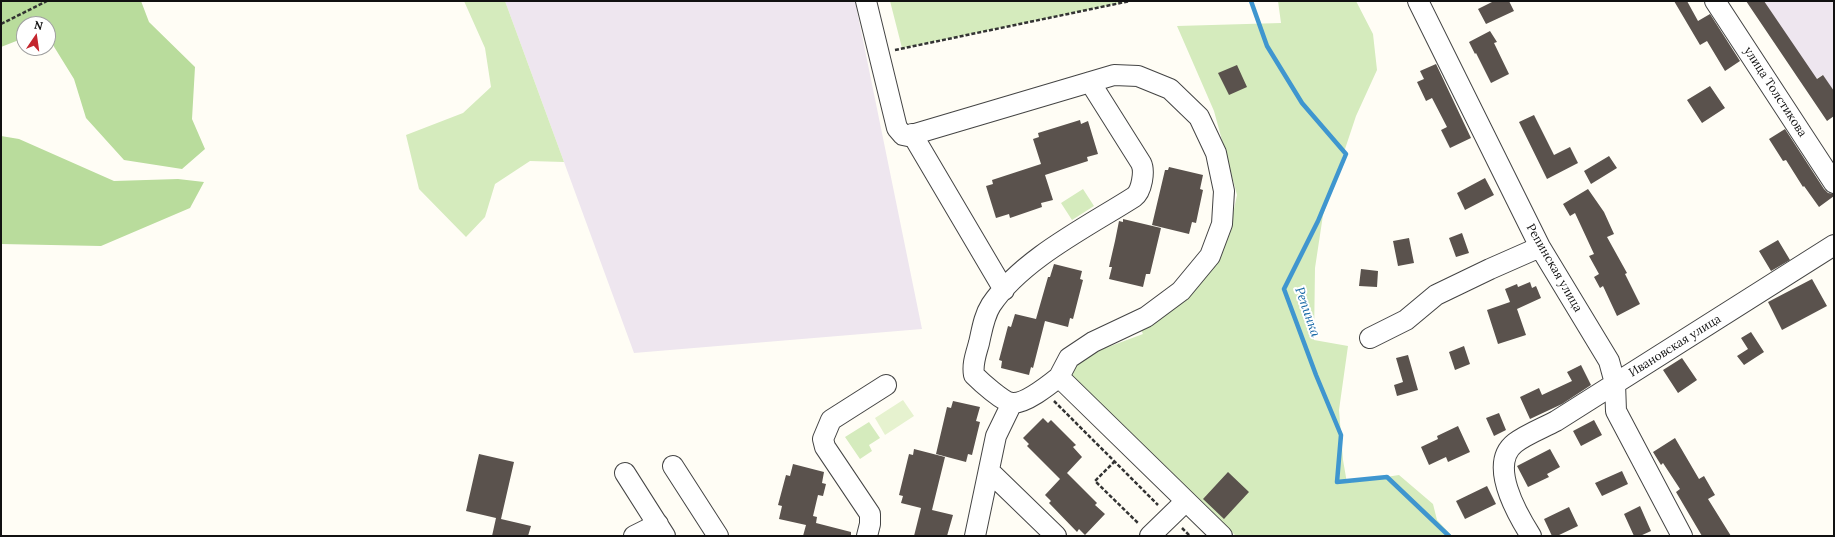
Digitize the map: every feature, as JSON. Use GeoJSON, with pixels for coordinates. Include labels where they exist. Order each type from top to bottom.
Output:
{"type":"FeatureCollection","features":[{"type":"Feature","properties":{"kind":"street"},"geometry":{"type":"LineString","coordinates":[[866,1],[897,128],[903,135],[912,134],[1090,82],[1114,75],[1138,76],[1170,89],[1199,117],[1216,153],[1224,191],[1222,224],[1210,256],[1181,291],[1146,317],[1093,342],[1069,358],[1059,377],[1042,390],[1020,401],[1012,403],[1005,400],[974,375],[973,369],[985,318],[991,306],[1004,290],[1034,261],[1134,197],[1138,192],[1143,172],[1141,163],[1090,82]]}},
{"type":"Feature","properties":{"kind":"street","name":"Репинская улица"},"geometry":{"type":"LineString","coordinates":[[1418,1],[1540,248],[1609,361],[1616,383],[1616,411],[1682,536]]}},
{"type":"Feature","properties":{"kind":"street","name":"улица Толстикова"},"geometry":{"type":"LineString","coordinates":[[1715,1],[1834,183]]}},
{"type":"Feature","properties":{"kind":"street"},"geometry":{"type":"LineString","coordinates":[[912,134],[1004,290]]}},
{"type":"Feature","properties":{"kind":"street","name":"Ивановская улица"},"geometry":{"type":"LineString","coordinates":[[1531,536],[1523,522],[1504,479],[1504,460],[1514,444],[1556,421],[1834,246]]}},
{"type":"Feature","properties":{"kind":"street"},"geometry":{"type":"LineString","coordinates":[[1370,338],[1406,320],[1436,295],[1490,269],[1540,248]]}},
{"type":"Feature","properties":{"kind":"street"},"geometry":{"type":"LineString","coordinates":[[1059,377],[1222,536]]}},
{"type":"Feature","properties":{"kind":"street"},"geometry":{"type":"LineString","coordinates":[[867,536],[870,524],[870,514],[825,447],[823,439],[831,420],[886,385]]}},
{"type":"Feature","properties":{"kind":"street"},"geometry":{"type":"LineString","coordinates":[[976,536],[996,436],[1012,403]]}},
{"type":"Feature","properties":{"kind":"street"},"geometry":{"type":"LineString","coordinates":[[673,466],[718,536]]}},
{"type":"Feature","properties":{"kind":"street"},"geometry":{"type":"LineString","coordinates":[[989,471],[1036,527],[1056,536]]}},
{"type":"Feature","properties":{"kind":"street"},"geometry":{"type":"LineString","coordinates":[[625,473],[661,530],[634,536]]}},
{"type":"Feature","properties":{"kind":"street"},"geometry":{"type":"LineString","coordinates":[[1150,536],[1186,501]]}},
{"type":"Feature","properties":{"kind":"path"},"geometry":{"type":"LineString","coordinates":[[1,24],[47,1]]}},
{"type":"Feature","properties":{"kind":"path"},"geometry":{"type":"LineString","coordinates":[[902,48],[1130,1]]}},
{"type":"Feature","properties":{"kind":"path"},"geometry":{"type":"LineString","coordinates":[[1042,390],[1190,536]]}},
{"type":"Feature","properties":{"kind":"path"},"geometry":{"type":"LineString","coordinates":[[1114,461],[1095,481],[1150,536]]}},
{"type":"Feature","properties":{"kind":"path"},"geometry":{"type":"LineString","coordinates":[[1120,467],[1124,464]]}},
{"type":"Feature","properties":{"kind":"shaded area"},"geometry":{"type":"Polygon","coordinates":[[[505,1],[855,1],[922,329],[634,353],[505,1]]]}},
{"type":"Feature","properties":{"kind":"shaded area"},"geometry":{"type":"Polygon","coordinates":[[[1764,1],[1834,1],[1834,91],[1822,75],[1804,87],[1794,72],[1806,64],[1764,1]]]}},
{"type":"Feature","properties":{"kind":"green space"},"geometry":{"type":"Polygon","coordinates":[[[1,1],[141,1],[149,22],[195,67],[192,119],[205,149],[182,169],[124,160],[86,118],[74,79],[56,50],[56,16],[16,16],[16,41],[1,47],[1,1]]]}},
{"type":"Feature","properties":{"kind":"green space"},"geometry":{"type":"Polygon","coordinates":[[[464,1],[505,1],[564,162],[530,161],[495,184],[485,217],[466,237],[419,189],[406,135],[463,113],[491,87],[485,48],[464,1]]]}},
{"type":"Feature","properties":{"kind":"green space"},"geometry":{"type":"Polygon","coordinates":[[[890,1],[1130,1],[902,48],[890,1]]]}},
{"type":"Feature","properties":{"kind":"green space"},"geometry":{"type":"Polygon","coordinates":[[[1278,1],[1356,1],[1373,34],[1377,70],[1356,116],[1323,215],[1315,268],[1314,340],[1348,346],[1339,410],[1343,460],[1347,483],[1399,475],[1433,504],[1437,520],[1452,536],[1236,536],[1069,373],[1073,360],[1143,334],[1139,326],[1199,284],[1228,237],[1237,195],[1214,111],[1177,26],[1281,23],[1278,1]]]}},
{"type":"Feature","properties":{"kind":"green space"},"geometry":{"type":"Polygon","coordinates":[[[1,136],[19,139],[114,181],[178,179],[204,182],[190,208],[101,246],[1,244],[1,136]]]}},
{"type":"Feature","properties":{"kind":"green space"},"geometry":{"type":"Polygon","coordinates":[[[1083,189],[1094,206],[1072,220],[1061,203],[1083,189]]]}},
{"type":"Feature","properties":{"kind":"green space"},"geometry":{"type":"Polygon","coordinates":[[[903,400],[914,416],[885,435],[875,418],[903,400]]]}},
{"type":"Feature","properties":{"kind":"green space"},"geometry":{"type":"Polygon","coordinates":[[[869,422],[880,438],[869,445],[872,451],[860,459],[845,437],[869,422]]]}},
{"type":"Feature","properties":{"kind":"building"},"geometry":{"type":"Polygon","coordinates":[[[1494,1],[1509,1],[1514,11],[1486,24],[1478,9],[1494,1]]]}},
{"type":"Feature","properties":{"kind":"building"},"geometry":{"type":"Polygon","coordinates":[[[1674,1],[1687,1],[1698,21],[1710,14],[1740,61],[1725,71],[1707,41],[1700,45],[1674,1]]]}},
{"type":"Feature","properties":{"kind":"building"},"geometry":{"type":"Polygon","coordinates":[[[1746,1],[1764,1],[1817,79],[1823,75],[1834,91],[1834,116],[1827,121],[1746,1]]]}},
{"type":"Feature","properties":{"kind":"building"},"geometry":{"type":"Polygon","coordinates":[[[1490,31],[1497,42],[1494,43],[1509,74],[1491,83],[1469,42],[1490,31]]]}},
{"type":"Feature","properties":{"kind":"building"},"geometry":{"type":"Polygon","coordinates":[[[1436,64],[1471,138],[1450,148],[1441,130],[1447,127],[1432,98],[1426,101],[1417,82],[1424,79],[1420,71],[1436,64]]]}},
{"type":"Feature","properties":{"kind":"building"},"geometry":{"type":"Polygon","coordinates":[[[1237,65],[1247,87],[1229,95],[1218,73],[1237,65]]]}},
{"type":"Feature","properties":{"kind":"building"},"geometry":{"type":"Polygon","coordinates":[[[1710,86],[1725,108],[1702,123],[1687,100],[1710,86]]]}},
{"type":"Feature","properties":{"kind":"building"},"geometry":{"type":"Polygon","coordinates":[[[1534,115],[1554,155],[1570,147],[1578,163],[1547,179],[1519,122],[1534,115]]]}},
{"type":"Feature","properties":{"kind":"building"},"geometry":{"type":"Polygon","coordinates":[[[1080,120],[1081,124],[1088,121],[1098,154],[1087,157],[1088,161],[1045,175],[1053,200],[1041,203],[1042,207],[1010,218],[1009,214],[996,218],[986,186],[993,184],[992,180],[1041,164],[1033,139],[1039,137],[1038,133],[1080,120]]]}},
{"type":"Feature","properties":{"kind":"building"},"geometry":{"type":"Polygon","coordinates":[[[1785,129],[1824,189],[1828,193],[1834,194],[1834,196],[1819,207],[1804,186],[1803,187],[1786,160],[1783,161],[1769,139],[1785,129]]]}},
{"type":"Feature","properties":{"kind":"building"},"geometry":{"type":"Polygon","coordinates":[[[1609,156],[1617,168],[1591,184],[1584,171],[1609,156]]]}},
{"type":"Feature","properties":{"kind":"building"},"geometry":{"type":"Polygon","coordinates":[[[1169,167],[1203,175],[1200,189],[1203,190],[1196,223],[1192,222],[1189,234],[1152,225],[1165,170],[1168,170],[1169,167]]]}},
{"type":"Feature","properties":{"kind":"building"},"geometry":{"type":"Polygon","coordinates":[[[1485,178],[1494,195],[1465,210],[1457,193],[1485,178]]]}},
{"type":"Feature","properties":{"kind":"building"},"geometry":{"type":"Polygon","coordinates":[[[1588,189],[1604,212],[1614,234],[1607,237],[1627,273],[1625,274],[1640,304],[1617,316],[1603,286],[1600,288],[1594,277],[1599,274],[1589,256],[1594,254],[1575,213],[1570,216],[1563,204],[1588,189]]]}},
{"type":"Feature","properties":{"kind":"building"},"geometry":{"type":"Polygon","coordinates":[[[1123,219],[1161,228],[1150,274],[1146,274],[1143,287],[1109,279],[1112,267],[1109,267],[1119,221],[1123,222],[1123,219]]]}},
{"type":"Feature","properties":{"kind":"building"},"geometry":{"type":"Polygon","coordinates":[[[1462,233],[1469,253],[1456,257],[1449,238],[1462,233]]]}},
{"type":"Feature","properties":{"kind":"building"},"geometry":{"type":"Polygon","coordinates":[[[1409,238],[1414,263],[1398,266],[1393,241],[1409,238]]]}},
{"type":"Feature","properties":{"kind":"building"},"geometry":{"type":"Polygon","coordinates":[[[1778,240],[1790,260],[1771,271],[1759,251],[1778,240]]]}},
{"type":"Feature","properties":{"kind":"building"},"geometry":{"type":"Polygon","coordinates":[[[1054,264],[1082,271],[1080,279],[1083,280],[1073,319],[1070,318],[1068,327],[1045,321],[1033,368],[1031,367],[1029,375],[1001,368],[1002,361],[999,360],[1008,326],[1011,327],[1015,314],[1036,319],[1048,277],[1050,277],[1054,264]]]}},
{"type":"Feature","properties":{"kind":"building"},"geometry":{"type":"Polygon","coordinates":[[[1361,269],[1378,271],[1377,287],[1359,286],[1361,269]]]}},
{"type":"Feature","properties":{"kind":"building"},"geometry":{"type":"Polygon","coordinates":[[[1812,279],[1827,306],[1782,330],[1768,302],[1812,279]]]}},
{"type":"Feature","properties":{"kind":"building"},"geometry":{"type":"Polygon","coordinates":[[[1530,282],[1532,288],[1536,286],[1541,298],[1517,309],[1526,335],[1498,344],[1487,310],[1510,302],[1505,289],[1517,284],[1518,287],[1530,282]]]}},
{"type":"Feature","properties":{"kind":"building"},"geometry":{"type":"Polygon","coordinates":[[[1751,332],[1764,352],[1744,365],[1737,356],[1748,349],[1741,338],[1751,332]]]}},
{"type":"Feature","properties":{"kind":"building"},"geometry":{"type":"Polygon","coordinates":[[[1464,346],[1470,364],[1455,370],[1449,352],[1464,346]]]}},
{"type":"Feature","properties":{"kind":"building"},"geometry":{"type":"Polygon","coordinates":[[[1408,355],[1418,390],[1397,396],[1394,385],[1403,382],[1396,358],[1408,355]]]}},
{"type":"Feature","properties":{"kind":"building"},"geometry":{"type":"Polygon","coordinates":[[[1682,358],[1697,380],[1678,393],[1663,370],[1682,358]]]}},
{"type":"Feature","properties":{"kind":"building"},"geometry":{"type":"Polygon","coordinates":[[[1581,365],[1591,385],[1562,404],[1530,419],[1520,397],[1539,388],[1542,395],[1572,381],[1567,372],[1581,365]]]}},
{"type":"Feature","properties":{"kind":"building"},"geometry":{"type":"Polygon","coordinates":[[[953,401],[980,407],[976,421],[980,422],[972,455],[968,454],[966,462],[936,454],[947,407],[951,408],[953,401]]]}},
{"type":"Feature","properties":{"kind":"building"},"geometry":{"type":"Polygon","coordinates":[[[1499,413],[1506,430],[1494,436],[1486,418],[1499,413]]]}},
{"type":"Feature","properties":{"kind":"building"},"geometry":{"type":"Polygon","coordinates":[[[1043,418],[1048,423],[1051,420],[1076,445],[1073,447],[1082,457],[1067,473],[1097,503],[1095,505],[1105,514],[1085,535],[1079,529],[1077,532],[1049,503],[1051,501],[1045,495],[1060,479],[1027,446],[1029,444],[1023,438],[1043,418]]]}},
{"type":"Feature","properties":{"kind":"building"},"geometry":{"type":"Polygon","coordinates":[[[1594,420],[1602,435],[1581,446],[1573,431],[1594,420]]]}},
{"type":"Feature","properties":{"kind":"building"},"geometry":{"type":"Polygon","coordinates":[[[1458,426],[1470,452],[1448,462],[1446,457],[1429,465],[1421,447],[1438,439],[1437,436],[1458,426]]]}},
{"type":"Feature","properties":{"kind":"building"},"geometry":{"type":"Polygon","coordinates":[[[1675,438],[1699,479],[1704,476],[1715,495],[1708,499],[1731,536],[1702,536],[1676,492],[1680,489],[1663,463],[1661,465],[1653,452],[1675,438]]]}},
{"type":"Feature","properties":{"kind":"building"},"geometry":{"type":"Polygon","coordinates":[[[914,449],[945,457],[932,510],[953,515],[947,536],[914,536],[921,508],[901,503],[903,496],[899,495],[909,454],[913,455],[914,449]]]}},
{"type":"Feature","properties":{"kind":"building"},"geometry":{"type":"Polygon","coordinates":[[[1550,449],[1560,467],[1547,474],[1549,477],[1528,487],[1517,466],[1550,449]]]}},
{"type":"Feature","properties":{"kind":"building"},"geometry":{"type":"Polygon","coordinates":[[[479,454],[514,462],[501,519],[531,526],[528,536],[492,536],[496,518],[466,511],[479,454]]]}},
{"type":"Feature","properties":{"kind":"building"},"geometry":{"type":"Polygon","coordinates":[[[793,464],[824,472],[822,483],[826,484],[823,496],[818,495],[813,516],[817,517],[816,523],[851,532],[851,536],[803,536],[806,525],[779,519],[782,506],[778,505],[786,475],[790,476],[793,464]]]}},
{"type":"Feature","properties":{"kind":"building"},"geometry":{"type":"Polygon","coordinates":[[[1622,471],[1628,484],[1602,496],[1595,483],[1622,471]]]}},
{"type":"Feature","properties":{"kind":"building"},"geometry":{"type":"Polygon","coordinates":[[[1228,472],[1249,492],[1224,519],[1203,499],[1228,472]]]}},
{"type":"Feature","properties":{"kind":"building"},"geometry":{"type":"Polygon","coordinates":[[[1487,486],[1496,504],[1465,519],[1456,501],[1487,486]]]}},
{"type":"Feature","properties":{"kind":"building"},"geometry":{"type":"Polygon","coordinates":[[[1640,506],[1651,531],[1640,536],[1634,536],[1624,514],[1640,506]]]}},
{"type":"Feature","properties":{"kind":"building"},"geometry":{"type":"Polygon","coordinates":[[[1569,507],[1578,526],[1557,536],[1552,536],[1544,519],[1569,507]]]}},
{"type":"Feature","properties":{"kind":"waterway","name":"Репинка"},"geometry":{"type":"LineString","coordinates":[[1251,1],[1267,46],[1302,103],[1346,154],[1318,221],[1284,289],[1316,375],[1341,435],[1337,482],[1387,477],[1449,536]]}}]}
